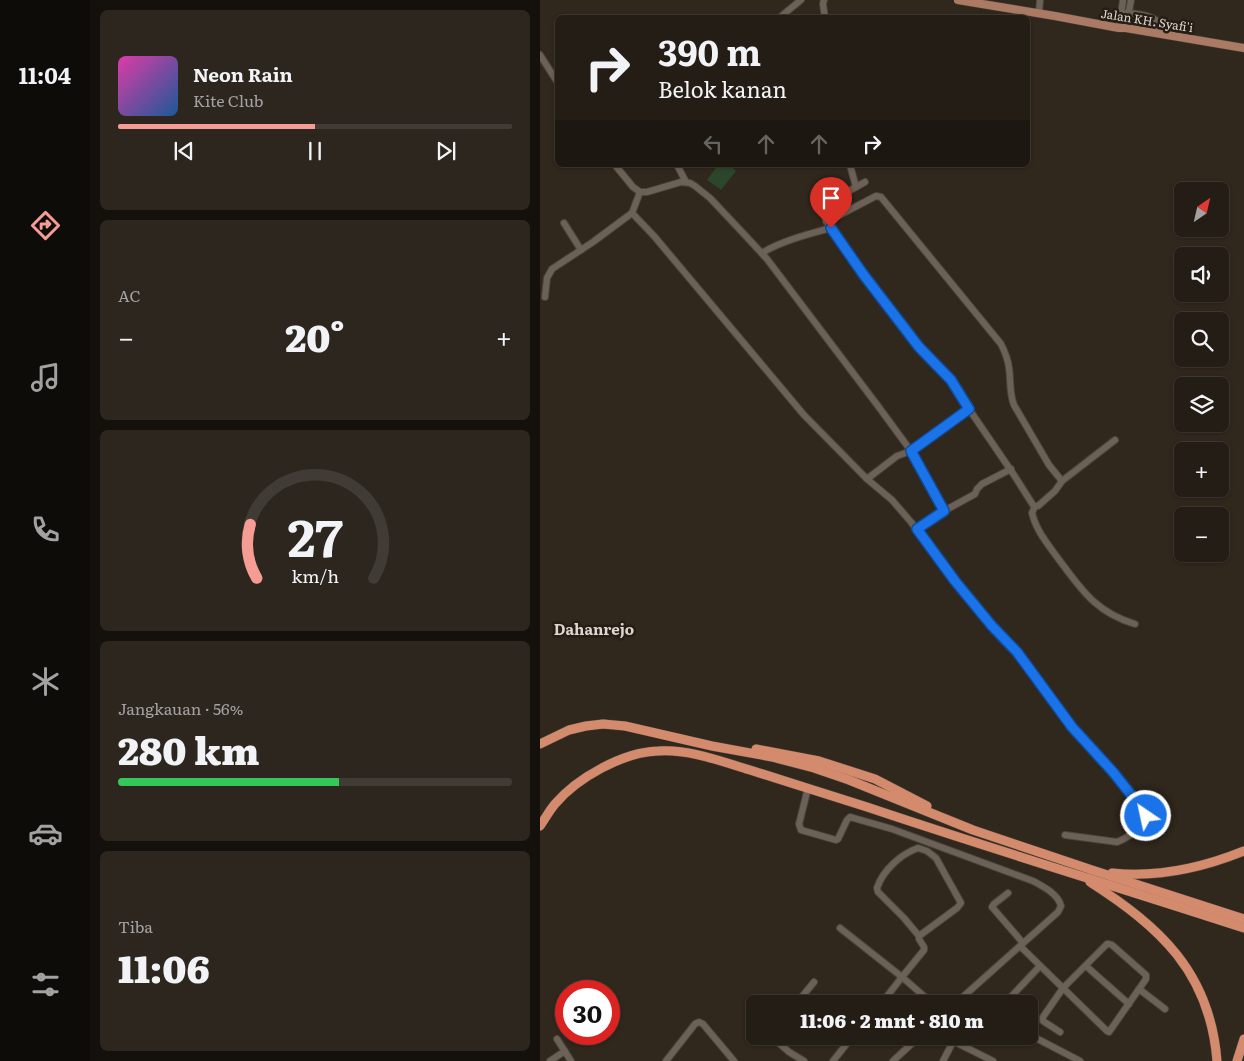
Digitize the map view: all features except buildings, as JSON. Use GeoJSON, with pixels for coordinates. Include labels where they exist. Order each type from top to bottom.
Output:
{"type":"FeatureCollection","features":[{"type":"Feature","properties":{"kind":"highway"},"geometry":{"type":"LineString","coordinates":[[540,744],[569,730],[603,724],[625,726],[694,741],[767,750],[818,761],[874,779],[973,830],[1244,919]]}},
{"type":"Feature","properties":{"kind":"highway"},"geometry":{"type":"LineString","coordinates":[[540,826],[555,804],[572,787],[602,768],[644,753],[674,751],[706,757],[808,788],[1244,928]]}},
{"type":"Feature","properties":{"kind":"highway"},"geometry":{"type":"LineString","coordinates":[[1092,870],[1128,874],[1165,872],[1215,862],[1244,851]]}},
{"type":"Feature","properties":{"kind":"highway"},"geometry":{"type":"LineString","coordinates":[[1079,875],[1121,902],[1148,924],[1180,958],[1192,975],[1204,1000],[1212,1028],[1217,1061]]}},
{"type":"Feature","properties":{"kind":"highway"},"geometry":{"type":"LineString","coordinates":[[1237,1061],[1244,1039]]}},
{"type":"Feature","properties":{"kind":"main road","name":"Jalan KH. Syafi'i"},"geometry":{"type":"LineString","coordinates":[[958,0],[1244,48]]}},
{"type":"Feature","properties":{"kind":"street"},"geometry":{"type":"LineString","coordinates":[[783,15],[801,0]]}},
{"type":"Feature","properties":{"kind":"street"},"geometry":{"type":"LineString","coordinates":[[824,0],[824,15]]}},
{"type":"Feature","properties":{"kind":"street"},"geometry":{"type":"LineString","coordinates":[[1039,13],[1040,0]]}},
{"type":"Feature","properties":{"kind":"street"},"geometry":{"type":"LineString","coordinates":[[1122,28],[1121,13],[1123,0]]}},
{"type":"Feature","properties":{"kind":"street"},"geometry":{"type":"LineString","coordinates":[[1122,28],[1129,13],[1131,0]]}},
{"type":"Feature","properties":{"kind":"street"},"geometry":{"type":"LineString","coordinates":[[1121,13],[1147,16],[1155,19],[1159,34]]}},
{"type":"Feature","properties":{"kind":"street"},"geometry":{"type":"LineString","coordinates":[[540,55],[555,78]]}},
{"type":"Feature","properties":{"kind":"street"},"geometry":{"type":"LineString","coordinates":[[617,167],[633,187],[640,192],[686,182],[695,186],[710,198],[762,253],[878,406],[911,451],[944,511]]}},
{"type":"Feature","properties":{"kind":"street"},"geometry":{"type":"LineString","coordinates":[[677,167],[686,182]]}},
{"type":"Feature","properties":{"kind":"street"},"geometry":{"type":"LineString","coordinates":[[851,167],[856,187]]}},
{"type":"Feature","properties":{"kind":"street"},"geometry":{"type":"LineString","coordinates":[[865,182],[827,203],[824,211],[826,221],[863,274],[919,347],[951,380],[1035,506]]}},
{"type":"Feature","properties":{"kind":"street"},"geometry":{"type":"LineString","coordinates":[[544,297],[550,272],[632,212],[640,192]]}},
{"type":"Feature","properties":{"kind":"street"},"geometry":{"type":"LineString","coordinates":[[826,221],[876,196],[881,196],[1001,344],[1010,369],[1010,396],[1014,405],[1049,465],[1062,481]]}},
{"type":"Feature","properties":{"kind":"street"},"geometry":{"type":"LineString","coordinates":[[632,212],[804,415],[866,479],[892,500],[917,529],[955,581],[992,626],[1017,652],[1072,727],[1113,772],[1146,816],[1136,830],[1117,842],[1065,835]]}},
{"type":"Feature","properties":{"kind":"street"},"geometry":{"type":"LineString","coordinates":[[564,223],[581,250]]}},
{"type":"Feature","properties":{"kind":"street"},"geometry":{"type":"LineString","coordinates":[[762,253],[809,234],[831,228]]}},
{"type":"Feature","properties":{"kind":"street"},"geometry":{"type":"LineString","coordinates":[[866,479],[897,456],[911,451],[969,409]]}},
{"type":"Feature","properties":{"kind":"street"},"geometry":{"type":"LineString","coordinates":[[1114,440],[1062,481],[1055,491],[1038,506],[1035,506],[1032,513],[1037,528],[1077,585],[1088,597],[1098,606],[1115,616],[1136,624]]}},
{"type":"Feature","properties":{"kind":"street"},"geometry":{"type":"LineString","coordinates":[[917,529],[944,511],[976,494],[977,488],[982,484],[1011,469]]}},
{"type":"Feature","properties":{"kind":"street"},"geometry":{"type":"LineString","coordinates":[[808,788],[799,824],[801,830],[836,840],[848,818],[854,818],[892,829],[1033,881],[1056,897],[1062,906],[1058,912],[965,995]]}},
{"type":"Feature","properties":{"kind":"street"},"geometry":{"type":"LineString","coordinates":[[888,995],[924,950],[924,947],[919,936],[878,892],[877,888],[881,878],[891,865],[918,848],[927,851],[936,858],[961,903],[919,936]]}},
{"type":"Feature","properties":{"kind":"street"},"geometry":{"type":"LineString","coordinates":[[1008,893],[992,907],[1040,966],[1064,988],[1107,1031],[1109,1032],[1129,1004],[1146,979],[1146,974],[1107,944],[1064,988],[1043,1017],[1043,1021],[1060,1032]]}},
{"type":"Feature","properties":{"kind":"street"},"geometry":{"type":"LineString","coordinates":[[840,928],[922,995]]}},
{"type":"Feature","properties":{"kind":"street"},"geometry":{"type":"LineString","coordinates":[[1013,995],[1040,966]]}},
{"type":"Feature","properties":{"kind":"street"},"geometry":{"type":"LineString","coordinates":[[1086,966],[1129,1004]]}},
{"type":"Feature","properties":{"kind":"street"},"geometry":{"type":"LineString","coordinates":[[803,995],[814,982]]}},
{"type":"Feature","properties":{"kind":"street"},"geometry":{"type":"LineString","coordinates":[[1139,989],[1165,1009]]}},
{"type":"Feature","properties":{"kind":"street"},"geometry":{"type":"LineString","coordinates":[[666,1061],[699,1022],[703,1024],[734,1061]]}},
{"type":"Feature","properties":{"kind":"street"},"geometry":{"type":"LineString","coordinates":[[1038,1040],[1069,1058],[1080,1061]]}},
{"type":"Feature","properties":{"kind":"street"},"geometry":{"type":"LineString","coordinates":[[562,1045],[571,1061]]}},
{"type":"Feature","properties":{"kind":"street"},"geometry":{"type":"LineString","coordinates":[[781,1045],[804,1061]]}},
{"type":"Feature","properties":{"kind":"street"},"geometry":{"type":"LineString","coordinates":[[833,1061],[846,1045]]}},
{"type":"Feature","properties":{"kind":"street"},"geometry":{"type":"LineString","coordinates":[[893,1061],[910,1045]]}},
{"type":"Feature","properties":{"kind":"street"},"geometry":{"type":"LineString","coordinates":[[943,1061],[952,1045]]}},
{"type":"Feature","properties":{"kind":"street"},"geometry":{"type":"LineString","coordinates":[[965,1045],[993,1061]]}},
{"type":"Feature","properties":{"kind":"street"},"geometry":{"type":"LineString","coordinates":[[550,1061],[565,1051]]}},
{"type":"Feature","properties":{"kind":"green space"},"geometry":{"type":"Polygon","coordinates":[[[717,167],[731,167],[736,171],[721,190],[707,180],[717,167]]]}},
{"type":"Feature","properties":{"kind":"district","name":"Dahanrejo"},"geometry":{"type":"Point","coordinates":[594,630]}},
{"type":"Feature","properties":{"kind":"route"},"geometry":{"type":"LineString","coordinates":[[831,228],[863,274],[919,347],[951,380],[969,409],[911,451],[944,511],[917,529],[955,581],[992,626],[1017,652],[1072,727],[1113,772],[1146,816]]}}]}
